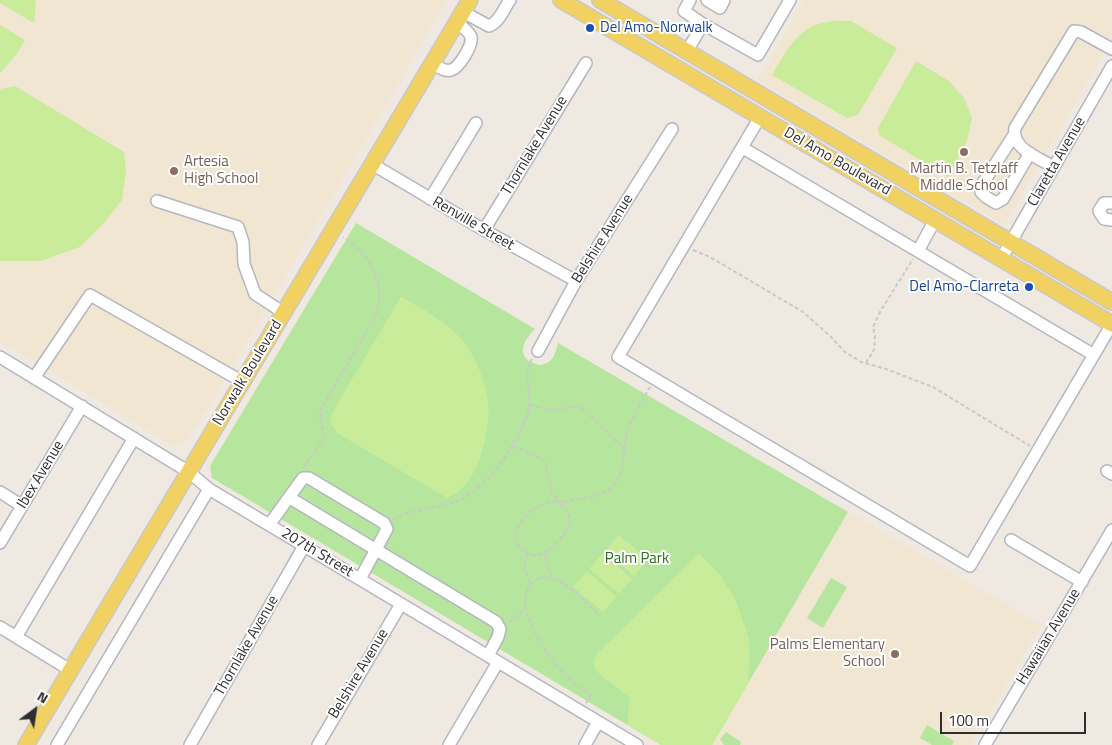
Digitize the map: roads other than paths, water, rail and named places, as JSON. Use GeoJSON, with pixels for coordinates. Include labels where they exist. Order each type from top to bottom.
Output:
{"type":"FeatureCollection","features":[{"type":"Feature","properties":{"kind":"main road","name":"Del Amo Boulevard"},"geometry":{"type":"LineString","coordinates":[[561,0],[1112,324]]}},
{"type":"Feature","properties":{"kind":"main road","name":"Del Amo Boulevard"},"geometry":{"type":"LineString","coordinates":[[600,0],[1112,302]]}},
{"type":"Feature","properties":{"kind":"main road","name":"Norwalk Boulevard"},"geometry":{"type":"LineString","coordinates":[[26,745],[464,11]]}},
{"type":"Feature","properties":{"kind":"main road"},"geometry":{"type":"LineString","coordinates":[[760,117],[770,100]]}},
{"type":"Feature","properties":{"kind":"street"},"geometry":{"type":"LineString","coordinates":[[464,11],[489,26],[493,25],[510,0]]}},
{"type":"Feature","properties":{"kind":"street"},"geometry":{"type":"LineString","coordinates":[[690,0],[684,11],[758,55],[790,0]]}},
{"type":"Feature","properties":{"kind":"street"},"geometry":{"type":"LineString","coordinates":[[707,0],[720,8],[724,0]]}},
{"type":"Feature","properties":{"kind":"street"},"geometry":{"type":"LineString","coordinates":[[432,64],[448,71],[452,70],[457,66],[470,46],[471,39],[464,11]]}},
{"type":"Feature","properties":{"kind":"street"},"geometry":{"type":"LineString","coordinates":[[687,51],[703,24]]}},
{"type":"Feature","properties":{"kind":"street"},"geometry":{"type":"LineString","coordinates":[[1030,152],[1003,199],[996,202],[986,198],[981,192],[981,186],[1014,135],[1015,128],[1074,31],[1081,32],[1112,49]]}},
{"type":"Feature","properties":{"kind":"street","name":"Thornlake Avenue"},"geometry":{"type":"LineString","coordinates":[[484,230],[586,62]]}},
{"type":"Feature","properties":{"kind":"street","name":"Claretta Avenue"},"geometry":{"type":"LineString","coordinates":[[1000,258],[1112,66]]}},
{"type":"Feature","properties":{"kind":"street"},"geometry":{"type":"LineString","coordinates":[[760,117],[618,357],[970,566],[1112,324]]}},
{"type":"Feature","properties":{"kind":"street"},"geometry":{"type":"LineString","coordinates":[[430,198],[476,123]]}},
{"type":"Feature","properties":{"kind":"street","name":"Belshire Avenue"},"geometry":{"type":"LineString","coordinates":[[538,351],[576,281],[672,129]]}},
{"type":"Feature","properties":{"kind":"street"},"geometry":{"type":"LineString","coordinates":[[1014,135],[1018,144],[1054,167]]}},
{"type":"Feature","properties":{"kind":"street"},"geometry":{"type":"LineString","coordinates":[[743,148],[1094,355]]}},
{"type":"Feature","properties":{"kind":"street","name":"Renville Street"},"geometry":{"type":"LineString","coordinates":[[372,164],[484,230],[576,281]]}},
{"type":"Feature","properties":{"kind":"street"},"geometry":{"type":"LineString","coordinates":[[157,201],[238,227],[243,242],[244,264],[255,294],[284,313]]}},
{"type":"Feature","properties":{"kind":"street"},"geometry":{"type":"LineString","coordinates":[[1112,203],[1104,203],[1099,211],[1104,219],[1112,220]]}},
{"type":"Feature","properties":{"kind":"street"},"geometry":{"type":"LineString","coordinates":[[918,251],[935,220]]}},
{"type":"Feature","properties":{"kind":"street"},"geometry":{"type":"LineString","coordinates":[[34,378],[90,296],[242,382]]}},
{"type":"Feature","properties":{"kind":"street","name":"207th Street"},"geometry":{"type":"LineString","coordinates":[[0,357],[189,472],[209,489],[637,745]]}},
{"type":"Feature","properties":{"kind":"street","name":"Ibex Avenue"},"geometry":{"type":"LineString","coordinates":[[0,543],[82,406]]}},
{"type":"Feature","properties":{"kind":"street"},"geometry":{"type":"LineString","coordinates":[[16,637],[134,438]]}},
{"type":"Feature","properties":{"kind":"street"},"geometry":{"type":"LineString","coordinates":[[269,525],[304,478],[309,478],[384,524],[387,530],[360,579]]}},
{"type":"Feature","properties":{"kind":"street"},"geometry":{"type":"LineString","coordinates":[[57,745],[209,489]]}},
{"type":"Feature","properties":{"kind":"street"},"geometry":{"type":"LineString","coordinates":[[0,492],[22,506]]}},
{"type":"Feature","properties":{"kind":"street"},"geometry":{"type":"LineString","coordinates":[[290,498],[496,622],[500,629],[488,656]]}},
{"type":"Feature","properties":{"kind":"street","name":"Hawaiian Avenue"},"geometry":{"type":"LineString","coordinates":[[985,745],[1112,530]]}},
{"type":"Feature","properties":{"kind":"street"},"geometry":{"type":"LineString","coordinates":[[1011,540],[1082,582]]}},
{"type":"Feature","properties":{"kind":"street","name":"Thornlake Avenue"},"geometry":{"type":"LineString","coordinates":[[190,745],[304,546]]}},
{"type":"Feature","properties":{"kind":"street","name":"Belshire Avenue"},"geometry":{"type":"LineString","coordinates":[[318,745],[401,604]]}},
{"type":"Feature","properties":{"kind":"street"},"geometry":{"type":"LineString","coordinates":[[0,627],[70,670]]}},
{"type":"Feature","properties":{"kind":"street"},"geometry":{"type":"LineString","coordinates":[[449,745],[498,662]]}},
{"type":"Feature","properties":{"kind":"street"},"geometry":{"type":"LineString","coordinates":[[585,745],[598,722]]}},
{"type":"Feature","properties":{"kind":"place","name":"Del Amo-Norwalk"},"geometry":{"type":"Point","coordinates":[590,28]}},
{"type":"Feature","properties":{"kind":"place","name":"Martin B. Tetzlaff Middle School"},"geometry":{"type":"Point","coordinates":[964,152]}},
{"type":"Feature","properties":{"kind":"place","name":"Artesia High School"},"geometry":{"type":"Point","coordinates":[174,171]}},
{"type":"Feature","properties":{"kind":"place","name":"Del Amo-Clarreta"},"geometry":{"type":"Point","coordinates":[1029,287]}},
{"type":"Feature","properties":{"kind":"place","name":"Palms Elementary School"},"geometry":{"type":"Point","coordinates":[895,654]}},
{"type":"Feature","properties":{"kind":"park label","name":"Palm Park"},"geometry":{"type":"Point","coordinates":[637,559]}}]}
